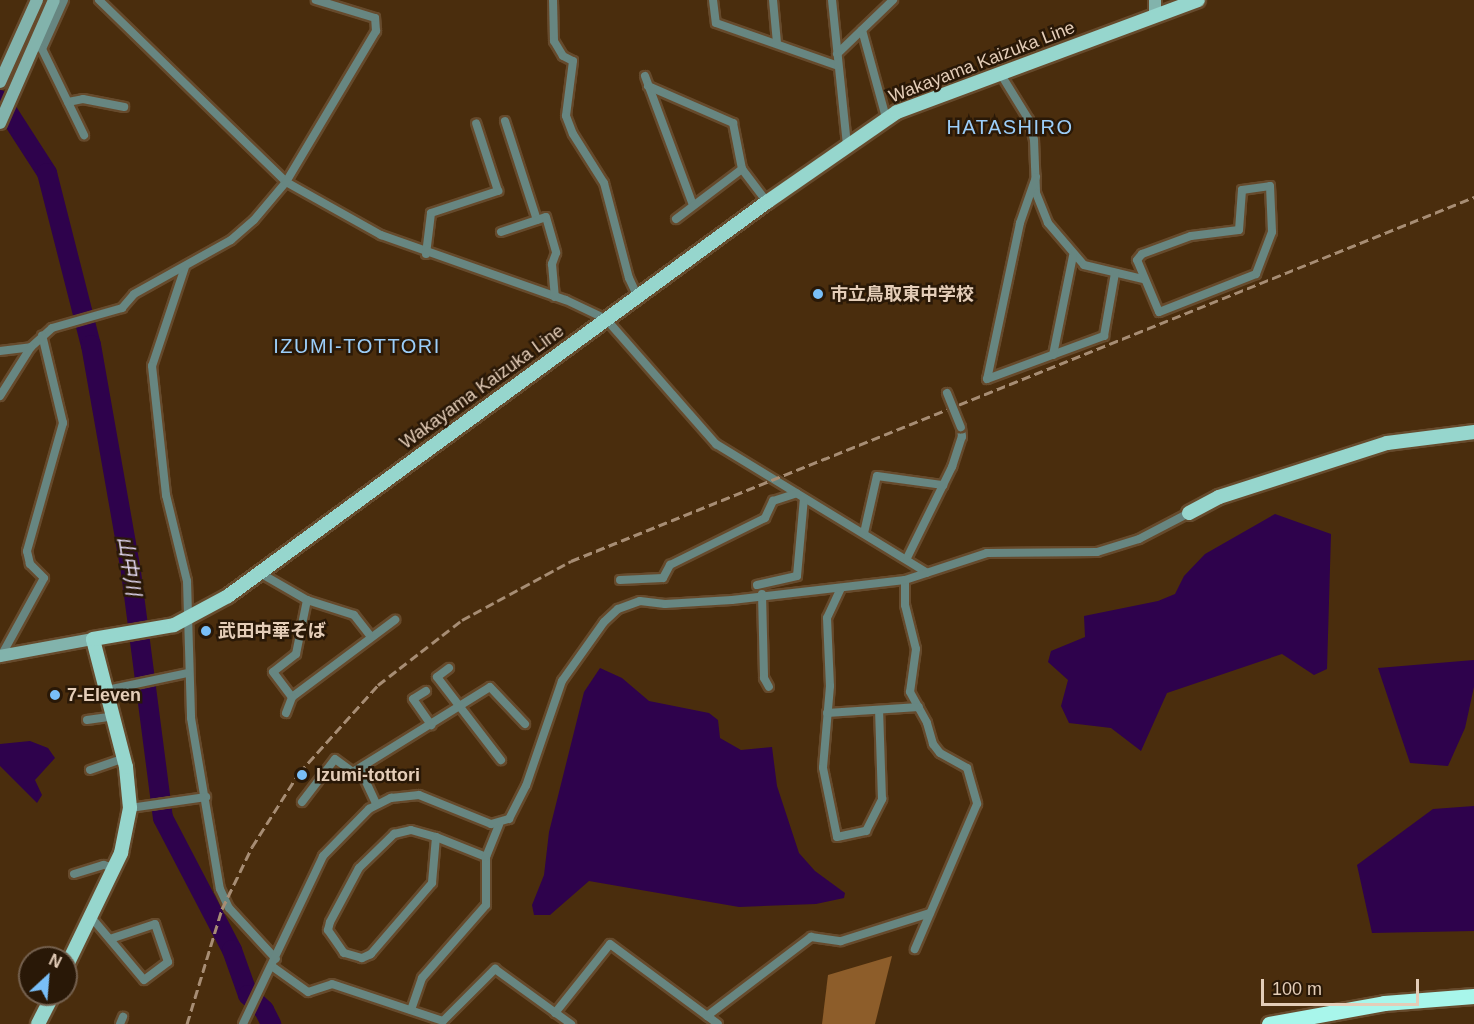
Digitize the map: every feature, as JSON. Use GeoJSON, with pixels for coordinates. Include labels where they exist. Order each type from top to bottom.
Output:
{"type":"FeatureCollection","features":[{"type":"Feature","properties":{"kind":"highway"},"geometry":{"type":"LineString","coordinates":[[1269,1024],[1384,1003],[1474,996]]}},
{"type":"Feature","properties":{"kind":"main road"},"geometry":{"type":"LineString","coordinates":[[0,82],[37,0]]}},
{"type":"Feature","properties":{"kind":"main road"},"geometry":{"type":"LineString","coordinates":[[0,123],[54,0]]}},
{"type":"Feature","properties":{"kind":"main road"},"geometry":{"type":"LineString","coordinates":[[1155,0],[1155,16]]}},
{"type":"Feature","properties":{"kind":"main road","name":"Wakayama Kaizuka Line"},"geometry":{"type":"LineString","coordinates":[[93,639],[180,622],[260,573],[766,202],[886,118],[1198,0]]}},
{"type":"Feature","properties":{"kind":"main road"},"geometry":{"type":"LineString","coordinates":[[1189,513],[1219,497],[1386,443],[1473,431]]}},
{"type":"Feature","properties":{"kind":"main road"},"geometry":{"type":"LineString","coordinates":[[0,657],[93,639],[113,688],[114,716],[136,807],[115,868],[76,946]]}},
{"type":"Feature","properties":{"kind":"main road"},"geometry":{"type":"LineString","coordinates":[[38,1024],[47,1006]]}},
{"type":"Feature","properties":{"kind":"street"},"geometry":{"type":"LineString","coordinates":[[64,0],[42,48],[84,135]]}},
{"type":"Feature","properties":{"kind":"street"},"geometry":{"type":"LineString","coordinates":[[99,0],[286,182],[381,235],[426,254],[555,297],[606,319],[716,444],[907,558],[927,573]]}},
{"type":"Feature","properties":{"kind":"street"},"geometry":{"type":"LineString","coordinates":[[0,396],[31,347],[42,335],[61,325],[122,308],[134,294],[231,240],[286,182],[378,23],[375,18],[316,0]]}},
{"type":"Feature","properties":{"kind":"street"},"geometry":{"type":"LineString","coordinates":[[553,0],[554,41],[563,56],[573,61],[566,116],[573,134],[604,183],[628,278],[638,297]]}},
{"type":"Feature","properties":{"kind":"street"},"geometry":{"type":"LineString","coordinates":[[713,0],[716,23],[838,66]]}},
{"type":"Feature","properties":{"kind":"street"},"geometry":{"type":"LineString","coordinates":[[773,0],[777,43]]}},
{"type":"Feature","properties":{"kind":"street"},"geometry":{"type":"LineString","coordinates":[[832,0],[848,144]]}},
{"type":"Feature","properties":{"kind":"street"},"geometry":{"type":"LineString","coordinates":[[837,54],[893,0]]}},
{"type":"Feature","properties":{"kind":"street"},"geometry":{"type":"LineString","coordinates":[[862,30],[886,118]]}},
{"type":"Feature","properties":{"kind":"street"},"geometry":{"type":"LineString","coordinates":[[1000,73],[1029,120],[1036,193],[1048,223],[1072,256],[1084,265],[1143,279]]}},
{"type":"Feature","properties":{"kind":"street"},"geometry":{"type":"LineString","coordinates":[[645,76],[693,205]]}},
{"type":"Feature","properties":{"kind":"street"},"geometry":{"type":"LineString","coordinates":[[648,86],[733,123],[742,169],[766,202]]}},
{"type":"Feature","properties":{"kind":"street"},"geometry":{"type":"LineString","coordinates":[[68,102],[83,99],[124,107]]}},
{"type":"Feature","properties":{"kind":"street"},"geometry":{"type":"LineString","coordinates":[[505,121],[537,220]]}},
{"type":"Feature","properties":{"kind":"street"},"geometry":{"type":"LineString","coordinates":[[426,254],[432,213],[498,191],[476,123]]}},
{"type":"Feature","properties":{"kind":"street"},"geometry":{"type":"LineString","coordinates":[[676,219],[742,169]]}},
{"type":"Feature","properties":{"kind":"street"},"geometry":{"type":"LineString","coordinates":[[1036,177],[1020,223],[987,380],[1104,336],[1115,273]]}},
{"type":"Feature","properties":{"kind":"street"},"geometry":{"type":"LineString","coordinates":[[1270,186],[1272,232],[1256,274],[1159,312],[1143,279],[1137,260],[1142,254],[1191,236],[1239,230],[1242,190],[1270,186]]}},
{"type":"Feature","properties":{"kind":"street"},"geometry":{"type":"LineString","coordinates":[[501,232],[546,217],[556,253],[552,264],[555,297]]}},
{"type":"Feature","properties":{"kind":"street"},"geometry":{"type":"LineString","coordinates":[[1053,355],[1072,256]]}},
{"type":"Feature","properties":{"kind":"street"},"geometry":{"type":"LineString","coordinates":[[185,267],[152,366],[166,495],[186,568],[180,622],[188,674],[191,718],[224,899],[274,963],[308,992],[332,984],[438,1021],[443,1020],[495,969],[571,1024]]}},
{"type":"Feature","properties":{"kind":"street"},"geometry":{"type":"LineString","coordinates":[[0,657],[44,578],[30,564],[27,551],[63,419],[42,335]]}},
{"type":"Feature","properties":{"kind":"street"},"geometry":{"type":"LineString","coordinates":[[0,351],[31,347]]}},
{"type":"Feature","properties":{"kind":"street"},"geometry":{"type":"LineString","coordinates":[[907,558],[943,485],[962,437],[961,427],[947,393]]}},
{"type":"Feature","properties":{"kind":"street"},"geometry":{"type":"LineString","coordinates":[[864,533],[877,476],[943,485]]}},
{"type":"Feature","properties":{"kind":"street"},"geometry":{"type":"LineString","coordinates":[[620,580],[663,578],[670,565],[765,518],[773,501],[801,496]]}},
{"type":"Feature","properties":{"kind":"street"},"geometry":{"type":"LineString","coordinates":[[757,585],[797,576],[801,496]]}},
{"type":"Feature","properties":{"kind":"street"},"geometry":{"type":"LineString","coordinates":[[411,1010],[422,978],[486,905],[486,857],[499,825],[513,814],[526,786],[562,681],[610,616],[640,601],[721,601],[762,594],[905,580],[994,552],[1097,552],[1139,539],[1189,513]]}},
{"type":"Feature","properties":{"kind":"street"},"geometry":{"type":"LineString","coordinates":[[260,573],[308,600],[341,606],[354,615],[371,637]]}},
{"type":"Feature","properties":{"kind":"street"},"geometry":{"type":"LineString","coordinates":[[905,580],[905,604],[916,649],[910,692],[940,753],[967,768],[977,804],[915,949]]}},
{"type":"Feature","properties":{"kind":"street"},"geometry":{"type":"LineString","coordinates":[[841,588],[827,618],[830,686],[825,791],[837,837],[866,831],[882,799],[879,710]]}},
{"type":"Feature","properties":{"kind":"street"},"geometry":{"type":"LineString","coordinates":[[762,594],[764,678],[769,687]]}},
{"type":"Feature","properties":{"kind":"street"},"geometry":{"type":"LineString","coordinates":[[292,697],[273,672],[296,654],[308,600]]}},
{"type":"Feature","properties":{"kind":"street"},"geometry":{"type":"LineString","coordinates":[[286,713],[292,697],[395,620]]}},
{"type":"Feature","properties":{"kind":"street"},"geometry":{"type":"LineString","coordinates":[[449,669],[437,677],[501,760]]}},
{"type":"Feature","properties":{"kind":"street"},"geometry":{"type":"LineString","coordinates":[[113,688],[188,674]]}},
{"type":"Feature","properties":{"kind":"street"},"geometry":{"type":"LineString","coordinates":[[302,802],[335,759],[353,772],[360,769],[490,687],[525,724]]}},
{"type":"Feature","properties":{"kind":"street"},"geometry":{"type":"LineString","coordinates":[[426,691],[413,699],[431,725]]}},
{"type":"Feature","properties":{"kind":"street"},"geometry":{"type":"LineString","coordinates":[[827,713],[919,707]]}},
{"type":"Feature","properties":{"kind":"street"},"geometry":{"type":"LineString","coordinates":[[87,720],[114,716]]}},
{"type":"Feature","properties":{"kind":"street"},"geometry":{"type":"LineString","coordinates":[[90,770],[124,758]]}},
{"type":"Feature","properties":{"kind":"street"},"geometry":{"type":"LineString","coordinates":[[360,769],[376,803]]}},
{"type":"Feature","properties":{"kind":"street"},"geometry":{"type":"LineString","coordinates":[[243,1024],[323,856],[376,803],[419,795],[499,825]]}},
{"type":"Feature","properties":{"kind":"street"},"geometry":{"type":"LineString","coordinates":[[136,807],[206,796]]}},
{"type":"Feature","properties":{"kind":"street"},"geometry":{"type":"LineString","coordinates":[[436,837],[432,883],[371,954],[362,958],[344,953],[328,930],[359,868],[402,831],[436,837],[486,857]]}},
{"type":"Feature","properties":{"kind":"street"},"geometry":{"type":"LineString","coordinates":[[74,874],[104,865],[115,868]]}},
{"type":"Feature","properties":{"kind":"street"},"geometry":{"type":"LineString","coordinates":[[707,1016],[810,937],[842,941],[930,913]]}},
{"type":"Feature","properties":{"kind":"street"},"geometry":{"type":"LineString","coordinates":[[90,917],[144,980],[168,962],[155,924],[110,939]]}},
{"type":"Feature","properties":{"kind":"street"},"geometry":{"type":"LineString","coordinates":[[555,1012],[610,944],[718,1024]]}},
{"type":"Feature","properties":{"kind":"shaded area"},"geometry":{"type":"Polygon","coordinates":[[[1275,514],[1331,534],[1327,669],[1314,675],[1282,654],[1167,693],[1141,751],[1111,728],[1069,723],[1061,706],[1068,680],[1048,662],[1051,651],[1085,637],[1084,616],[1158,601],[1175,594],[1184,576],[1205,554],[1275,514]]]}},
{"type":"Feature","properties":{"kind":"shaded area"},"geometry":{"type":"Polygon","coordinates":[[[1474,660],[1474,687],[1465,728],[1448,766],[1410,763],[1378,668],[1474,660]]]}},
{"type":"Feature","properties":{"kind":"shaded area"},"geometry":{"type":"Polygon","coordinates":[[[600,668],[622,678],[649,701],[709,713],[718,720],[720,738],[741,750],[772,747],[777,786],[799,853],[815,871],[845,893],[844,898],[816,904],[739,907],[589,881],[550,915],[534,915],[532,905],[544,875],[549,832],[584,692],[600,668]]]}},
{"type":"Feature","properties":{"kind":"shaded area"},"geometry":{"type":"Polygon","coordinates":[[[30,741],[48,748],[55,758],[35,780],[42,795],[37,803],[0,766],[0,744],[30,741]]]}},
{"type":"Feature","properties":{"kind":"shaded area"},"geometry":{"type":"Polygon","coordinates":[[[1474,806],[1474,931],[1372,933],[1357,865],[1433,809],[1474,806]]]}},
{"type":"Feature","properties":{"kind":"shaded area"},"geometry":{"type":"Polygon","coordinates":[[[892,956],[875,1024],[822,1024],[828,975],[892,956]]]}},
{"type":"Feature","properties":{"kind":"waterway","name":"山中川"},"geometry":{"type":"LineString","coordinates":[[0,100],[47,173],[91,345],[131,572],[163,818],[232,950],[248,995],[264,1010],[271,1024]]}},
{"type":"Feature","properties":{"kind":"railway"},"geometry":{"type":"LineString","coordinates":[[187,1024],[222,909],[252,847],[299,773],[378,685],[462,620],[571,561],[1474,197]]}},
{"type":"Feature","properties":{"kind":"place","name":"市立鳥取東中学校"},"geometry":{"type":"Point","coordinates":[818,294]}},
{"type":"Feature","properties":{"kind":"place","name":"武田中華そば"},"geometry":{"type":"Point","coordinates":[206,631]}},
{"type":"Feature","properties":{"kind":"place","name":"7-Eleven"},"geometry":{"type":"Point","coordinates":[55,695]}},
{"type":"Feature","properties":{"kind":"place","name":"Izumi-tottori"},"geometry":{"type":"Point","coordinates":[302,775]}},
{"type":"Feature","properties":{"kind":"district","name":"HATASHIRO"},"geometry":{"type":"Point","coordinates":[1010,127]}},
{"type":"Feature","properties":{"kind":"district","name":"IZUMI-TOTTORI"},"geometry":{"type":"Point","coordinates":[357,346]}}]}
